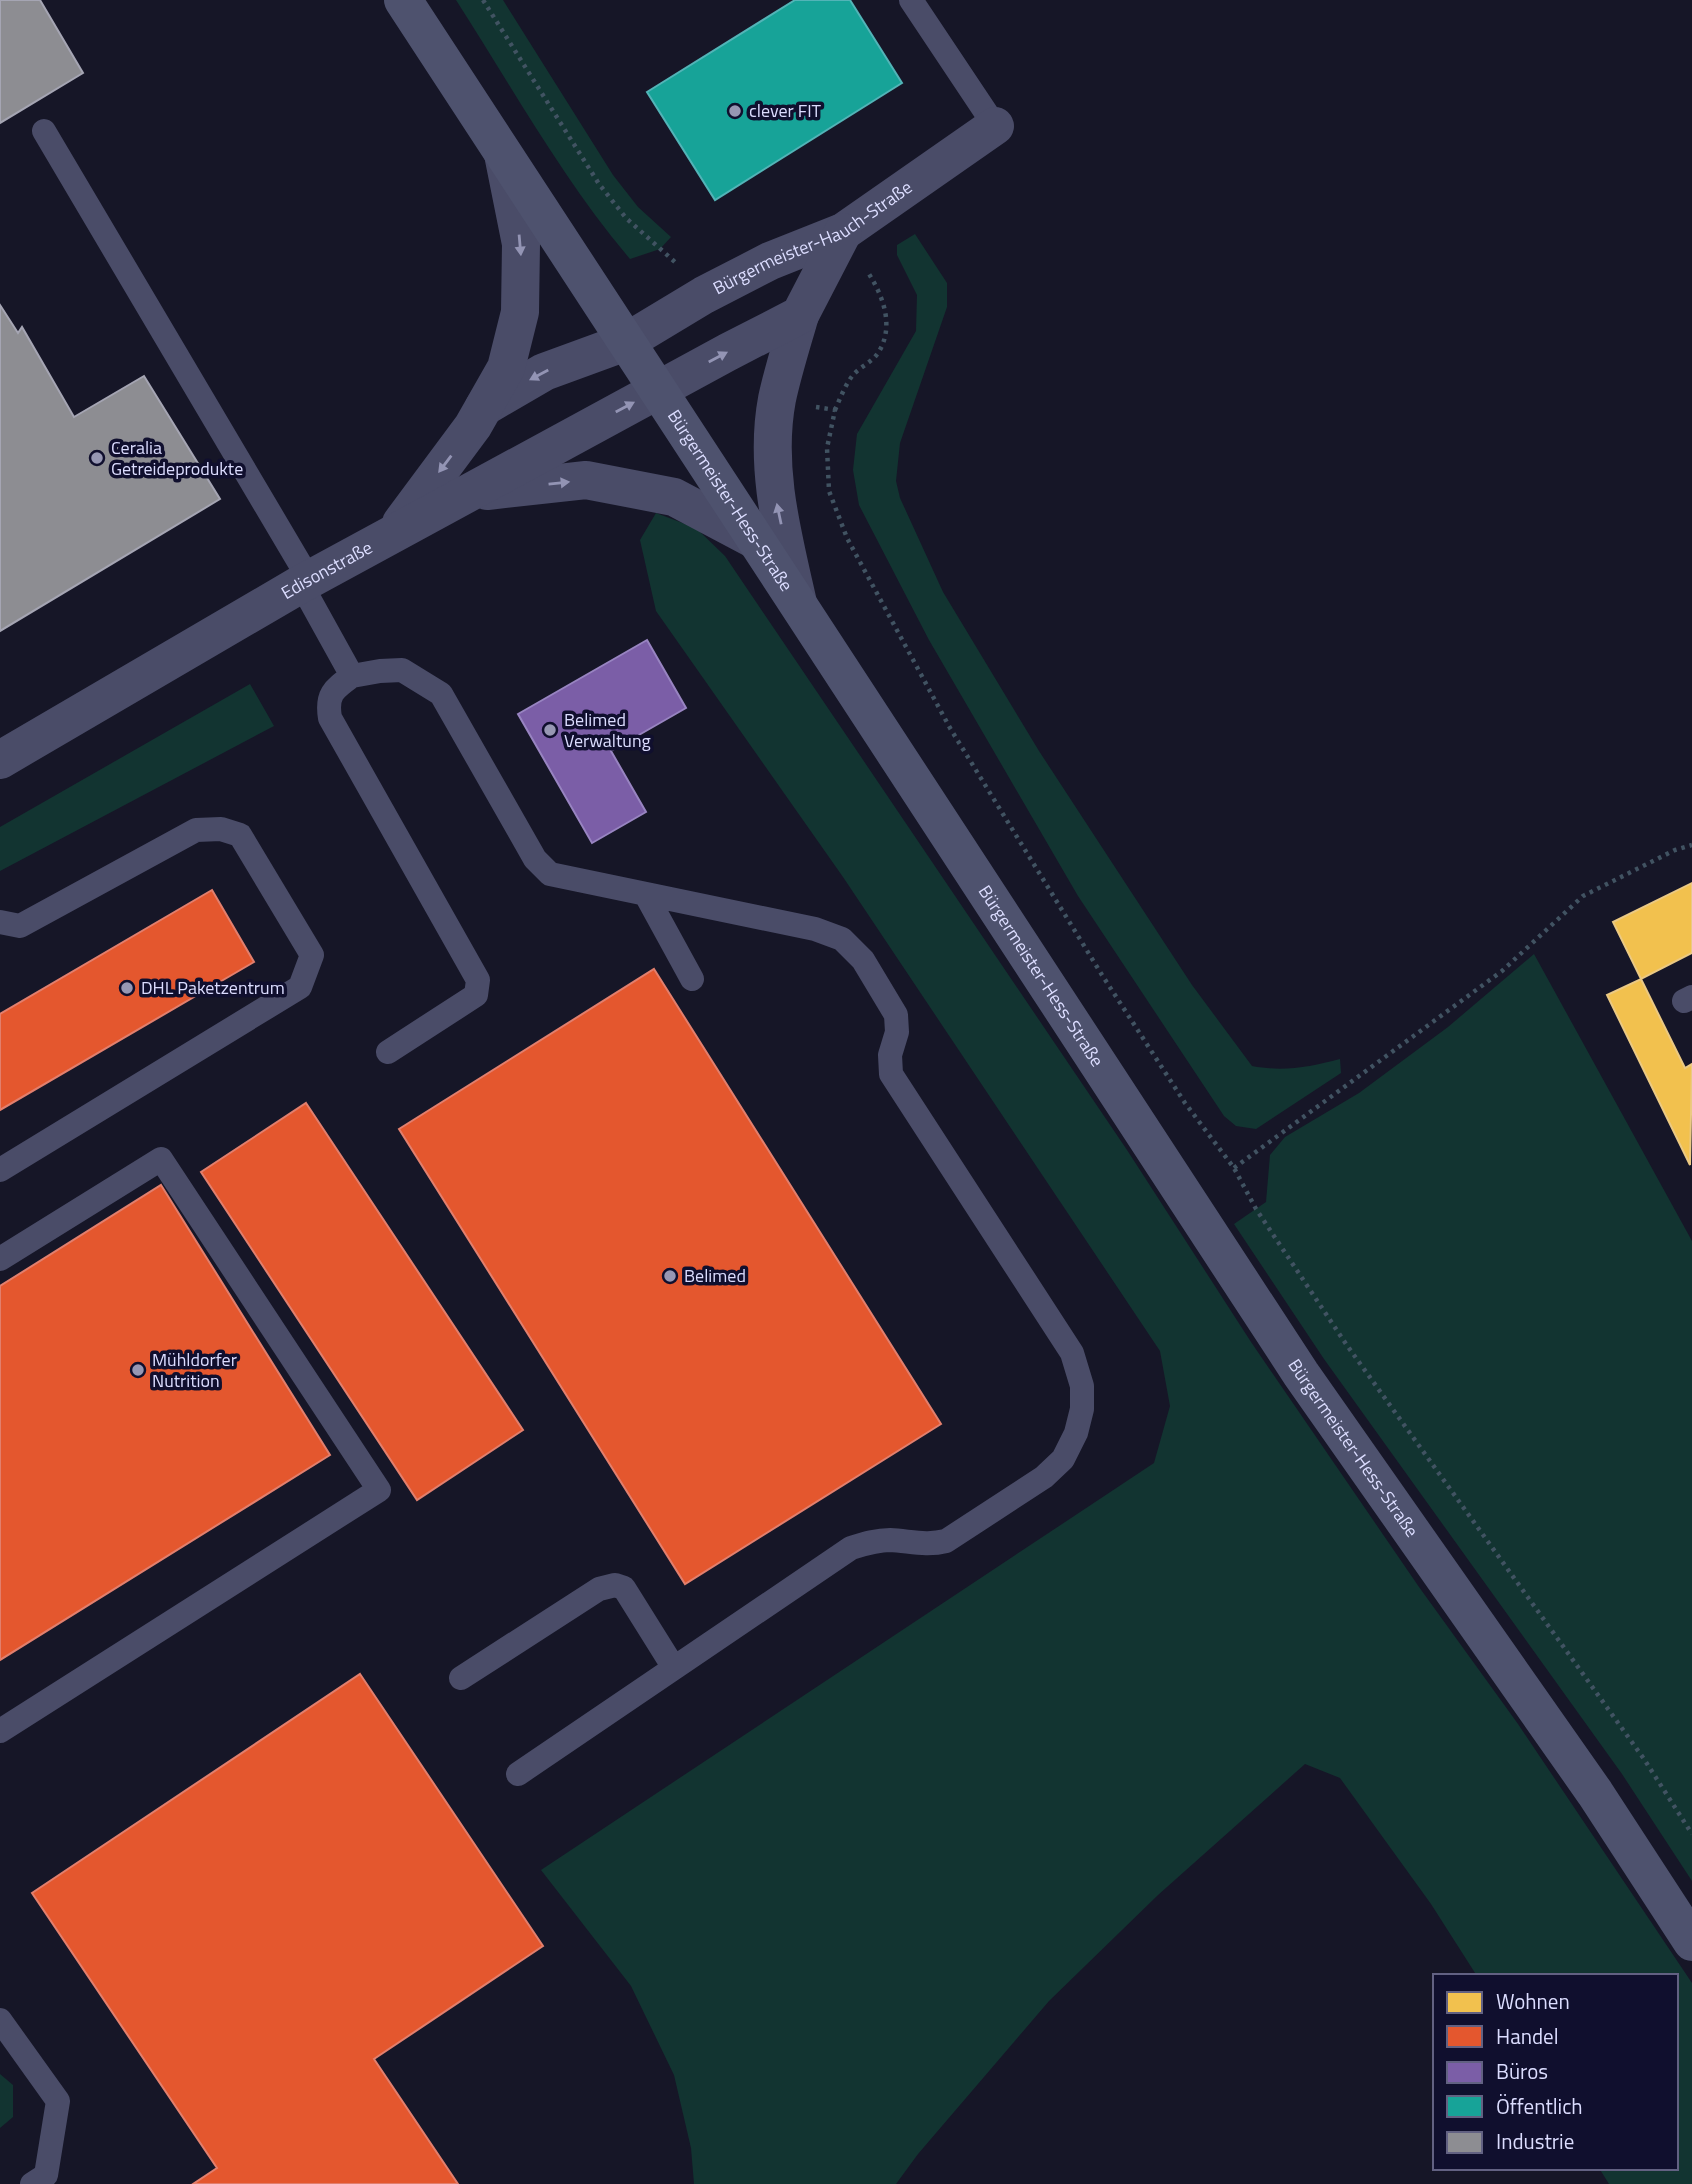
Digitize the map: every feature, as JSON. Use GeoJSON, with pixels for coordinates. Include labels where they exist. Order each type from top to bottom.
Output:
{"type":"FeatureCollection","features":[{"type":"Feature","properties":{"kind":"main road","name":"Bürgermeister-Hess-Straße"},"geometry":{"type":"LineString","coordinates":[[403,0],[1301,1374],[1595,1793],[1692,1942]]}},
{"type":"Feature","properties":{"kind":"street","name":"Bürgermeister-Hauch-Straße"},"geometry":{"type":"LineString","coordinates":[[484,407],[544,372],[626,342],[704,295],[770,261],[843,232],[995,126]]}},
{"type":"Feature","properties":{"kind":"street"},"geometry":{"type":"LineString","coordinates":[[393,534],[473,426],[506,368],[520,312],[521,244],[503,155]]}},
{"type":"Feature","properties":{"kind":"street"},"geometry":{"type":"LineString","coordinates":[[799,605],[775,495],[773,444],[777,400],[800,315],[843,232]]}},
{"type":"Feature","properties":{"kind":"street","name":"Edisonstraße"},"geometry":{"type":"LineString","coordinates":[[0,760],[305,581],[800,315]]}},
{"type":"Feature","properties":{"kind":"street"},"geometry":{"type":"LineString","coordinates":[[467,493],[586,480],[674,497],[757,541]]}},
{"type":"Feature","properties":{"kind":"lane"},"geometry":{"type":"LineString","coordinates":[[911,0],[995,126]]}},
{"type":"Feature","properties":{"kind":"lane"},"geometry":{"type":"LineString","coordinates":[[44,131],[305,581],[352,676]]}},
{"type":"Feature","properties":{"kind":"lane"},"geometry":{"type":"LineString","coordinates":[[388,1052],[476,995],[478,980],[330,718],[328,703],[334,689],[352,676],[402,670],[440,694],[536,859],[550,874],[815,929],[842,939],[863,960],[896,1015],[897,1032],[890,1055],[891,1074],[1072,1353],[1082,1386],[1082,1409],[1076,1433],[1063,1459],[1044,1476],[946,1541],[930,1545],[891,1540],[873,1541],[851,1548],[518,1774]]}},
{"type":"Feature","properties":{"kind":"lane"},"geometry":{"type":"LineString","coordinates":[[0,922],[20,926],[196,830],[221,829],[240,835],[312,955],[300,986],[0,1170]]}},
{"type":"Feature","properties":{"kind":"lane"},"geometry":{"type":"LineString","coordinates":[[646,894],[692,979]]}},
{"type":"Feature","properties":{"kind":"lane"},"geometry":{"type":"LineString","coordinates":[[0,1259],[161,1159],[379,1490],[0,1731]]}},
{"type":"Feature","properties":{"kind":"lane"},"geometry":{"type":"LineString","coordinates":[[461,1678],[599,1589],[615,1585],[624,1588],[674,1668]]}},
{"type":"Feature","properties":{"kind":"lane"},"geometry":{"type":"LineString","coordinates":[[0,2020],[58,2101],[46,2175],[32,2184]]}},
{"type":"Feature","properties":{"kind":"path"},"geometry":{"type":"LineString","coordinates":[[483,0],[599,184],[626,218],[686,272],[704,295]]}},
{"type":"Feature","properties":{"kind":"path"},"geometry":{"type":"LineString","coordinates":[[843,232],[881,294],[886,315],[884,335],[878,353],[853,376],[835,410],[827,448],[829,492],[847,538],[864,571],[950,728],[1102,975],[1185,1103],[1234,1168],[1256,1209],[1346,1344],[1644,1759],[1692,1834]]}},
{"type":"Feature","properties":{"kind":"path"},"geometry":{"type":"LineString","coordinates":[[777,400],[835,410]]}},
{"type":"Feature","properties":{"kind":"path"},"geometry":{"type":"LineString","coordinates":[[1234,1168],[1503,971],[1583,896],[1675,850],[1692,845]]}},
{"type":"Feature","properties":{"kind":"green space"},"geometry":{"type":"Polygon","coordinates":[[[456,0],[503,0],[613,175],[638,207],[671,237],[660,249],[630,259],[560,165],[456,0]]]}},
{"type":"Feature","properties":{"kind":"green space"},"geometry":{"type":"Polygon","coordinates":[[[915,234],[947,283],[947,307],[900,443],[896,481],[900,498],[943,592],[1039,751],[1192,985],[1252,1066],[1296,1068],[1340,1059],[1341,1073],[1256,1129],[1236,1126],[1224,1116],[1078,896],[929,640],[859,505],[853,470],[857,434],[916,331],[917,295],[897,255],[897,245],[915,234]]]}},
{"type":"Feature","properties":{"kind":"green space"},"geometry":{"type":"Polygon","coordinates":[[[656,513],[696,528],[725,556],[1127,1150],[1251,1342],[1419,1587],[1518,1724],[1692,1983],[1692,2184],[1609,2184],[1600,2170],[1678,2170],[1678,1974],[1476,1974],[1431,1904],[1340,1778],[1305,1764],[1158,1895],[1049,2001],[918,2154],[896,2184],[694,2184],[691,2148],[674,2075],[631,1986],[541,1870],[1154,1463],[1170,1406],[1160,1351],[843,877],[656,611],[640,540],[656,513]]]}},
{"type":"Feature","properties":{"kind":"green space"},"geometry":{"type":"Polygon","coordinates":[[[250,684],[274,726],[0,871],[0,827],[250,684]]]}},
{"type":"Feature","properties":{"kind":"green space"},"geometry":{"type":"Polygon","coordinates":[[[1534,954],[1692,1241],[1692,1881],[1622,1774],[1324,1359],[1234,1224],[1266,1202],[1270,1155],[1285,1137],[1359,1093],[1448,1027],[1534,954]]]}},
{"type":"Feature","properties":{"kind":"green space"},"geometry":{"type":"Polygon","coordinates":[[[0,2074],[13,2085],[13,2117],[0,2128],[0,2074]]]}},
{"type":"Feature","properties":{"kind":"building: Wohnen"},"geometry":{"type":"Polygon","coordinates":[[[1692,883],[1692,953],[1641,979],[1613,922],[1692,883]]]}},
{"type":"Feature","properties":{"kind":"building: Wohnen"},"geometry":{"type":"Polygon","coordinates":[[[1641,979],[1685,1068],[1692,1064],[1690,1165],[1607,995],[1641,979]]]}},
{"type":"Feature","properties":{"kind":"building: Handel","name":"DHL Paketzentrum"},"geometry":{"type":"Polygon","coordinates":[[[212,890],[254,962],[0,1110],[0,1014],[212,890]]]}},
{"type":"Feature","properties":{"kind":"building: Handel","name":"Belimed"},"geometry":{"type":"Polygon","coordinates":[[[654,969],[941,1424],[685,1584],[399,1129],[654,969]]]}},
{"type":"Feature","properties":{"kind":"building: Handel"},"geometry":{"type":"Polygon","coordinates":[[[306,1103],[523,1430],[417,1500],[201,1172],[306,1103]]]}},
{"type":"Feature","properties":{"kind":"building: Handel","name":"Mühldorfer Nutrition"},"geometry":{"type":"Polygon","coordinates":[[[161,1185],[330,1455],[0,1660],[0,1286],[161,1185]]]}},
{"type":"Feature","properties":{"kind":"building: Handel"},"geometry":{"type":"Polygon","coordinates":[[[360,1674],[543,1946],[374,2059],[458,2184],[193,2184],[217,2168],[32,1893],[360,1674]]]}},
{"type":"Feature","properties":{"kind":"building: Büros"},"geometry":{"type":"Polygon","coordinates":[[[647,640],[686,708],[611,751],[646,812],[592,843],[518,714],[647,640]]]}},
{"type":"Feature","properties":{"kind":"building: Öffentlich"},"geometry":{"type":"Polygon","coordinates":[[[795,0],[850,0],[902,83],[715,200],[647,92],[795,0]]]}},
{"type":"Feature","properties":{"kind":"building: Industrie"},"geometry":{"type":"Polygon","coordinates":[[[0,0],[40,0],[83,73],[0,123],[0,0]]]}},
{"type":"Feature","properties":{"kind":"building: Industrie","name":"Ceralia Getreideprodukte"},"geometry":{"type":"Polygon","coordinates":[[[0,305],[18,333],[22,327],[74,417],[144,376],[220,499],[0,631],[0,305]]]}},
{"type":"Feature","properties":{"kind":"place","name":"clever FIT"},"geometry":{"type":"Point","coordinates":[735,111]}},
{"type":"Feature","properties":{"kind":"place","name":"Ceralia Getreideprodukte"},"geometry":{"type":"Point","coordinates":[97,458]}},
{"type":"Feature","properties":{"kind":"place","name":"Belimed Verwaltung"},"geometry":{"type":"Point","coordinates":[550,730]}},
{"type":"Feature","properties":{"kind":"place","name":"DHL Paketzentrum"},"geometry":{"type":"Point","coordinates":[127,988]}},
{"type":"Feature","properties":{"kind":"place","name":"Belimed"},"geometry":{"type":"Point","coordinates":[670,1276]}},
{"type":"Feature","properties":{"kind":"place","name":"Mühldorfer Nutrition"},"geometry":{"type":"Point","coordinates":[138,1370]}}]}
